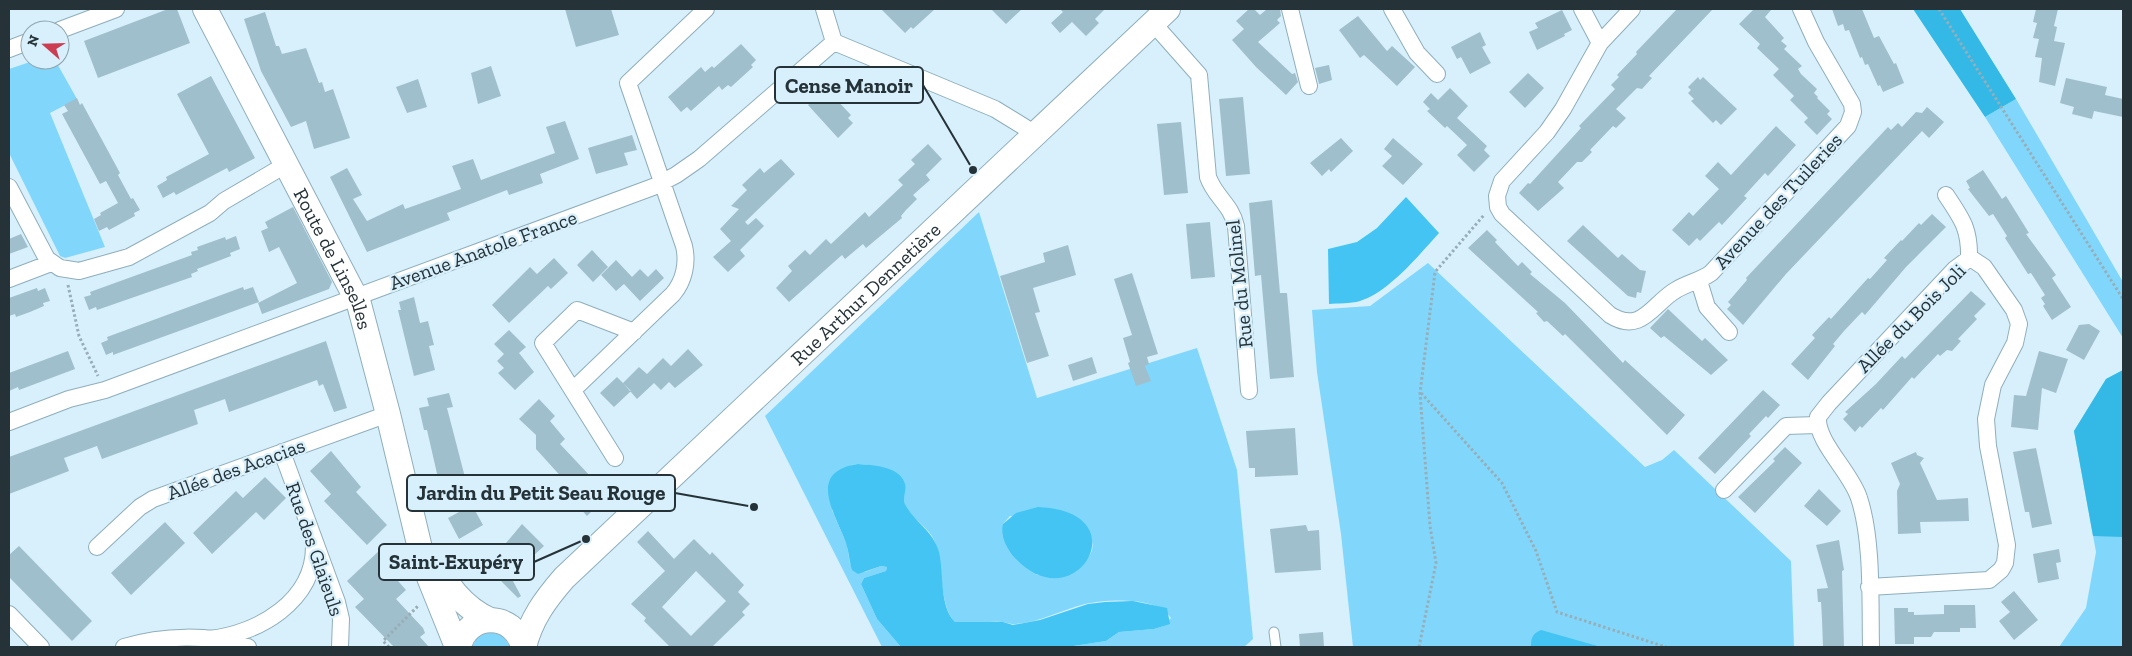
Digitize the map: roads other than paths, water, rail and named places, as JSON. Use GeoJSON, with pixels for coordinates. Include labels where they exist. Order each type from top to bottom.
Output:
{"type":"FeatureCollection","features":[{"type":"Feature","properties":{"kind":"street"},"geometry":{"type":"LineString","coordinates":[[70,26],[116,9]]}},
{"type":"Feature","properties":{"kind":"street","name":"Route de Linselles"},"geometry":{"type":"LineString","coordinates":[[205,9],[356,296],[365,323],[388,414],[424,566],[433,592],[458,647]]}},
{"type":"Feature","properties":{"kind":"street"},"geometry":{"type":"LineString","coordinates":[[573,390],[677,290],[685,266],[684,246],[628,83],[706,9]]}},
{"type":"Feature","properties":{"kind":"street"},"geometry":{"type":"LineString","coordinates":[[824,9],[834,42],[995,109],[1034,134]]}},
{"type":"Feature","properties":{"kind":"street"},"geometry":{"type":"LineString","coordinates":[[1290,9],[1310,86]]}},
{"type":"Feature","properties":{"kind":"street"},"geometry":{"type":"LineString","coordinates":[[1392,9],[1417,53],[1437,74]]}},
{"type":"Feature","properties":{"kind":"street"},"geometry":{"type":"LineString","coordinates":[[1582,9],[1600,43],[1632,9]]}},
{"type":"Feature","properties":{"kind":"street","name":"Avenue des Tuileries"},"geometry":{"type":"LineString","coordinates":[[1600,43],[1554,122],[1502,181],[1497,192],[1497,201],[1502,214],[1615,319],[1629,321],[1642,318],[1674,291],[1699,281],[1711,273],[1843,133],[1851,120],[1852,104],[1848,95],[1816,42],[1801,9]]}},
{"type":"Feature","properties":{"kind":"street","name":"Rue Arthur Dennetière"},"geometry":{"type":"LineString","coordinates":[[458,647],[462,636],[468,628],[481,621],[493,620],[524,607],[564,578],[1160,16]]}},
{"type":"Feature","properties":{"kind":"street","name":"Rue du Molinel"},"geometry":{"type":"LineString","coordinates":[[1160,16],[1198,75],[1208,177],[1211,185],[1229,206],[1236,226],[1249,391]]}},
{"type":"Feature","properties":{"kind":"street","name":"Avenue Anatole France"},"geometry":{"type":"LineString","coordinates":[[9,422],[75,397],[104,390],[661,183],[699,159],[834,42]]}},
{"type":"Feature","properties":{"kind":"street"},"geometry":{"type":"LineString","coordinates":[[9,279],[58,266],[84,270],[124,259],[206,215],[224,200],[287,164]]}},
{"type":"Feature","properties":{"kind":"street"},"geometry":{"type":"LineString","coordinates":[[9,187],[41,250],[58,266]]}},
{"type":"Feature","properties":{"kind":"street"},"geometry":{"type":"LineString","coordinates":[[1946,195],[1964,221],[1970,238],[1969,260]]}},
{"type":"Feature","properties":{"kind":"street","name":"Allée du Bois Joli"},"geometry":{"type":"LineString","coordinates":[[1818,425],[1821,411],[1955,269],[1969,260],[1979,262],[1984,267],[2014,310],[2019,324],[2015,343],[1993,385],[1986,419],[1988,446],[2007,545],[2005,562],[2001,570],[1989,580],[1869,586]]}},
{"type":"Feature","properties":{"kind":"street","name":"Avenue des Tuileries"},"geometry":{"type":"LineString","coordinates":[[1699,281],[1707,307],[1729,332]]}},
{"type":"Feature","properties":{"kind":"street"},"geometry":{"type":"LineString","coordinates":[[615,458],[543,343],[577,310],[634,332]]}},
{"type":"Feature","properties":{"kind":"street","name":"Allée des Acacias"},"geometry":{"type":"LineString","coordinates":[[97,547],[140,507],[153,499],[388,414]]}},
{"type":"Feature","properties":{"kind":"street"},"geometry":{"type":"LineString","coordinates":[[1724,490],[1786,426],[1818,425],[1825,441],[1853,483],[1859,498],[1866,537],[1871,647]]}},
{"type":"Feature","properties":{"kind":"street","name":"Rue des Glaïeuls"},"geometry":{"type":"LineString","coordinates":[[282,452],[337,602],[341,619],[340,647]]}},
{"type":"Feature","properties":{"kind":"street","name":"Route de Linselles"},"geometry":{"type":"LineString","coordinates":[[416,526],[438,569],[453,591],[472,610],[513,629],[523,647]]}},
{"type":"Feature","properties":{"kind":"street"},"geometry":{"type":"LineString","coordinates":[[209,639],[240,634],[253,628],[290,603],[304,587],[310,574],[314,541]]}},
{"type":"Feature","properties":{"kind":"street","name":"Rue Arthur Dennetière"},"geometry":{"type":"LineString","coordinates":[[523,647],[538,610],[564,578]]}},
{"type":"Feature","properties":{"kind":"street"},"geometry":{"type":"LineString","coordinates":[[9,614],[41,647]]}},
{"type":"Feature","properties":{"kind":"street"},"geometry":{"type":"LineString","coordinates":[[124,647],[156,640],[183,638],[209,639],[248,647]]}},
{"type":"Feature","properties":{"kind":"lane"},"geometry":{"type":"LineString","coordinates":[[1274,632],[1276,647]]}},
{"type":"Feature","properties":{"kind":"place","name":"Cense Manoir"},"geometry":{"type":"Point","coordinates":[973,170]}},
{"type":"Feature","properties":{"kind":"place","name":"Jardin du Petit Seau Rouge"},"geometry":{"type":"Point","coordinates":[754,507]}},
{"type":"Feature","properties":{"kind":"place","name":"Saint-Exupéry"},"geometry":{"type":"Point","coordinates":[586,539]}}]}
